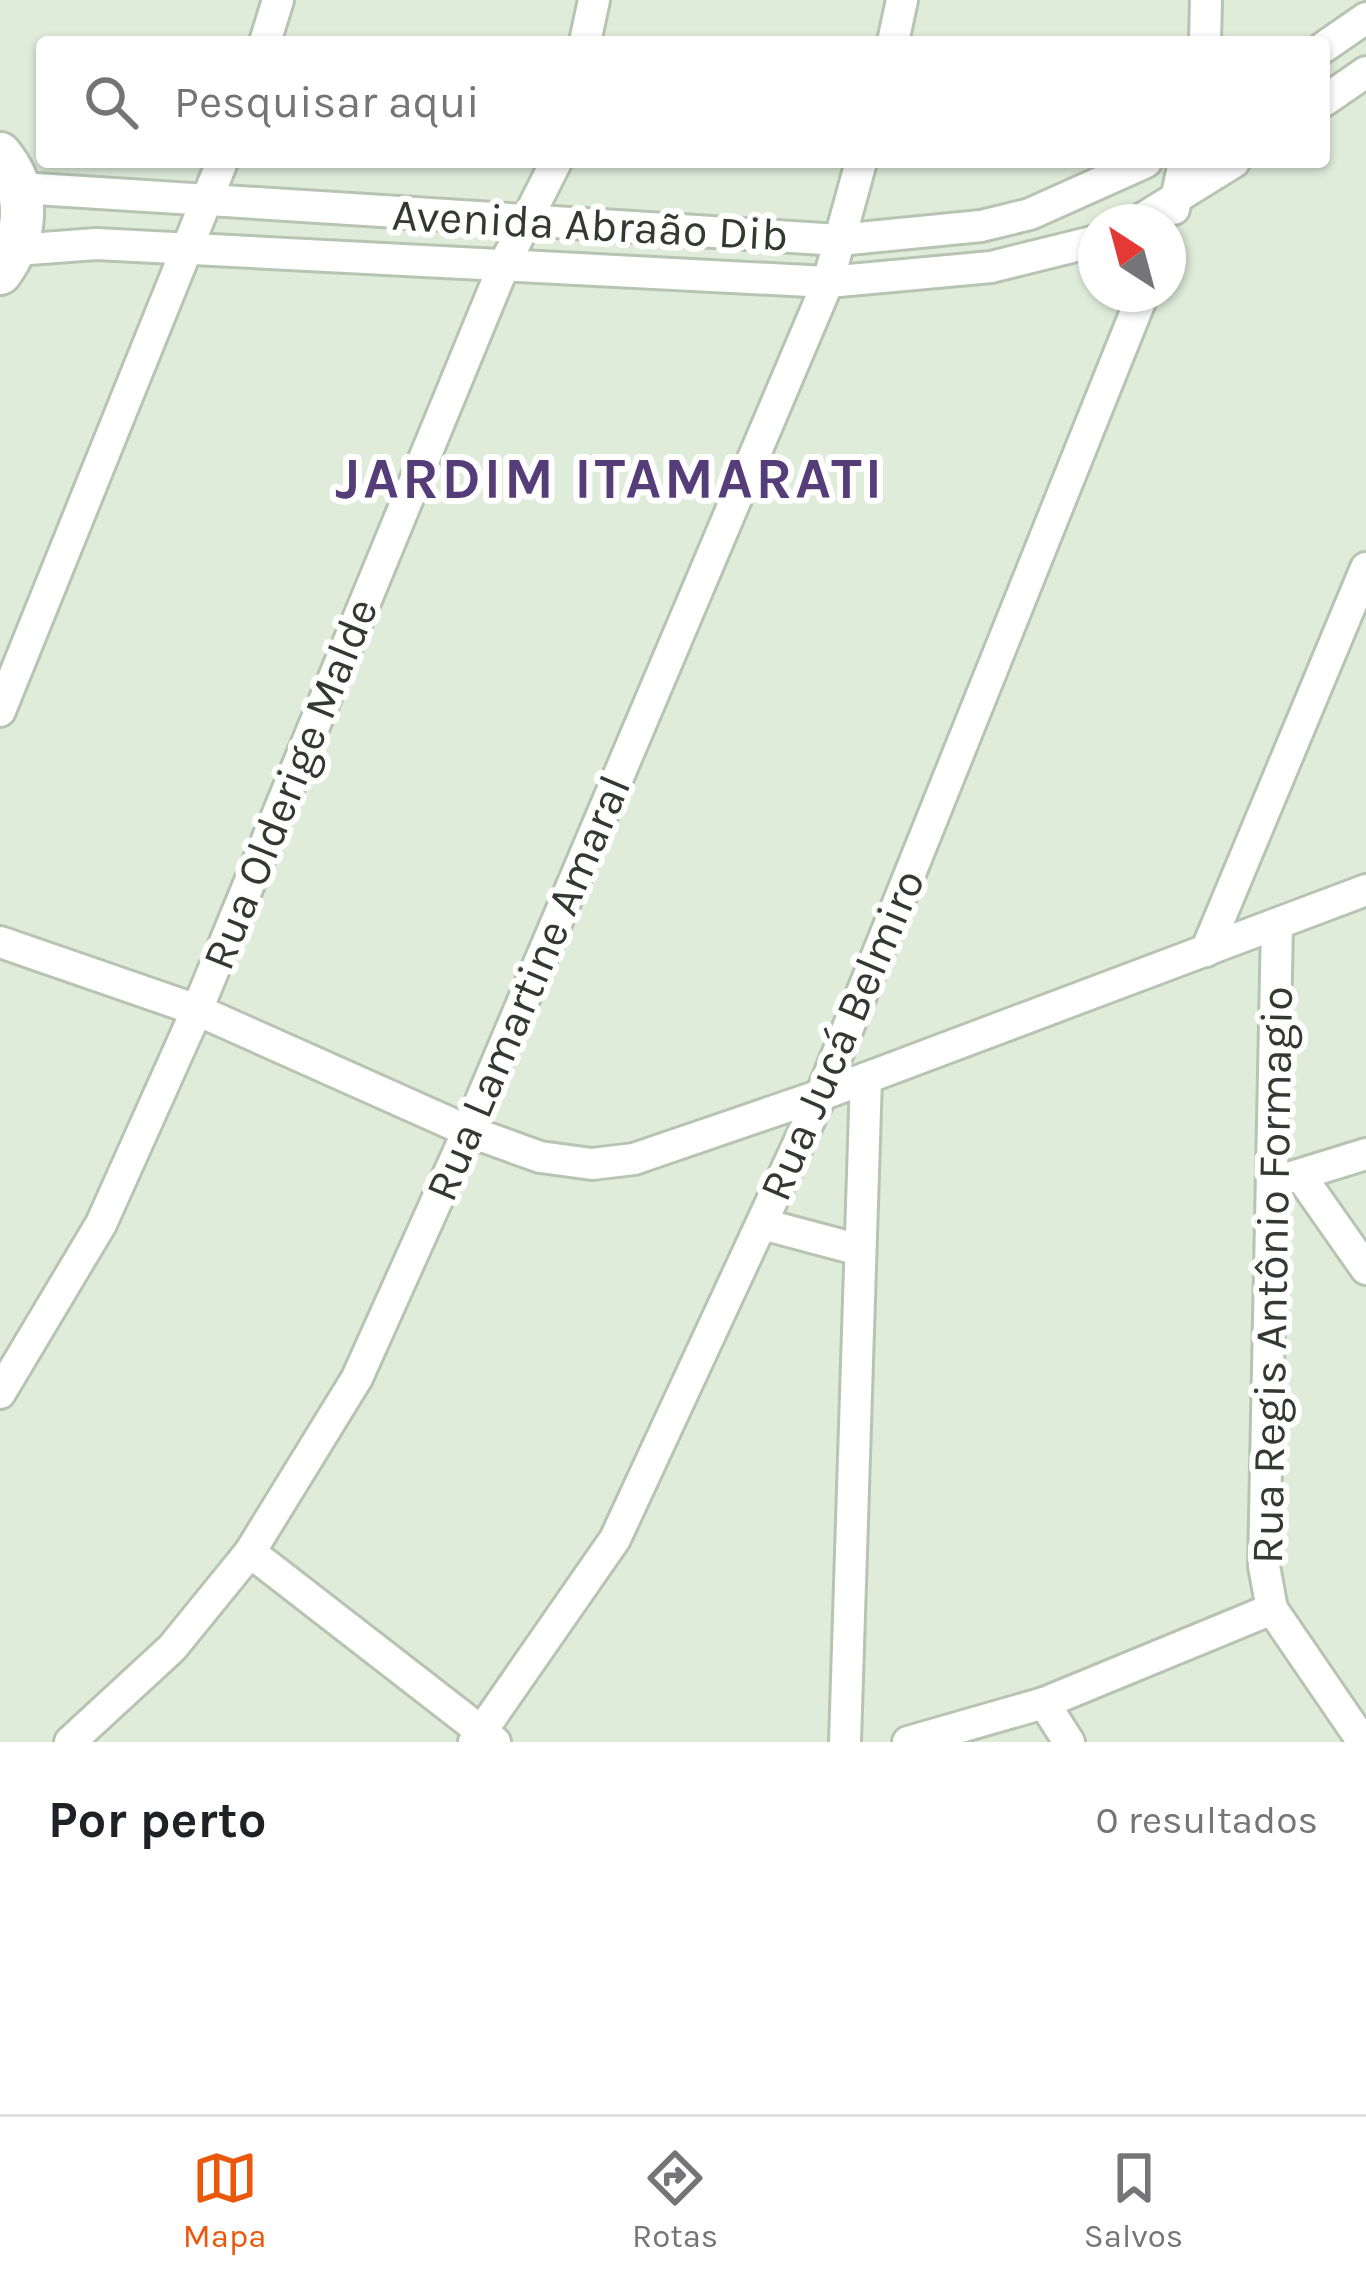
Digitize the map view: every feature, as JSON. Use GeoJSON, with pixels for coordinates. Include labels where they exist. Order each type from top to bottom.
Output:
{"type":"FeatureCollection","features":[{"type":"Feature","properties":{"kind":"main road"},"geometry":{"type":"LineString","coordinates":[[8,261],[22,230],[10,171]]}},
{"type":"Feature","properties":{"kind":"street"},"geometry":{"type":"LineString","coordinates":[[267,36],[278,0]]}},
{"type":"Feature","properties":{"kind":"street"},"geometry":{"type":"LineString","coordinates":[[586,36],[594,0]]}},
{"type":"Feature","properties":{"kind":"street"},"geometry":{"type":"LineString","coordinates":[[894,36],[902,0]]}},
{"type":"Feature","properties":{"kind":"street"},"geometry":{"type":"LineString","coordinates":[[1205,36],[1206,0]]}},
{"type":"Feature","properties":{"kind":"street"},"geometry":{"type":"LineString","coordinates":[[1330,43],[1366,18]]}},
{"type":"Feature","properties":{"kind":"street"},"geometry":{"type":"LineString","coordinates":[[1330,97],[1366,72]]}},
{"type":"Feature","properties":{"kind":"street"},"geometry":{"type":"LineString","coordinates":[[0,711],[219,168]]}},
{"type":"Feature","properties":{"kind":"street","name":"Rua Olderige Malde"},"geometry":{"type":"LineString","coordinates":[[0,1393],[101,1224],[197,1010],[523,221],[553,168]]}},
{"type":"Feature","properties":{"kind":"street","name":"Rua Lamartine Amaral"},"geometry":{"type":"LineString","coordinates":[[70,1742],[172,1648],[250,1552],[357,1378],[468,1131],[828,283],[859,168]]}},
{"type":"Feature","properties":{"kind":"street","name":"Avenida Abraão Dib"},"geometry":{"type":"LineString","coordinates":[[10,171],[207,201],[839,240],[981,226],[1030,214],[1133,168]]}},
{"type":"Feature","properties":{"kind":"street"},"geometry":{"type":"LineString","coordinates":[[1175,204],[1183,168]]}},
{"type":"Feature","properties":{"kind":"street"},"geometry":{"type":"LineString","coordinates":[[1184,204],[1227,168]]}},
{"type":"Feature","properties":{"kind":"street","name":"Avenida Abraão Dib"},"geometry":{"type":"LineString","coordinates":[[8,261],[96,244],[828,283],[991,267],[1078,245]]}},
{"type":"Feature","properties":{"kind":"street","name":"Rua Jucá Belmiro"},"geometry":{"type":"LineString","coordinates":[[484,1739],[615,1539],[821,1095],[1136,312]]}},
{"type":"Feature","properties":{"kind":"street"},"geometry":{"type":"LineString","coordinates":[[1205,951],[1366,568]]}},
{"type":"Feature","properties":{"kind":"street"},"geometry":{"type":"LineString","coordinates":[[0,942],[197,1010],[468,1131],[540,1156],[592,1164],[634,1159],[821,1095],[1366,890]]}},
{"type":"Feature","properties":{"kind":"street","name":"Rua Regis Antônio Formagio"},"geometry":{"type":"LineString","coordinates":[[1277,924],[1286,1178],[1264,1566],[1273,1609],[1363,1742]]}},
{"type":"Feature","properties":{"kind":"street"},"geometry":{"type":"LineString","coordinates":[[845,1742],[866,1078]]}},
{"type":"Feature","properties":{"kind":"street"},"geometry":{"type":"LineString","coordinates":[[1366,1154],[1286,1178],[1366,1269]]}},
{"type":"Feature","properties":{"kind":"street"},"geometry":{"type":"LineString","coordinates":[[762,1223],[860,1250]]}},
{"type":"Feature","properties":{"kind":"street"},"geometry":{"type":"LineString","coordinates":[[250,1552],[484,1739]]}},
{"type":"Feature","properties":{"kind":"street"},"geometry":{"type":"LineString","coordinates":[[908,1742],[1044,1703],[1273,1609]]}},
{"type":"Feature","properties":{"kind":"street"},"geometry":{"type":"LineString","coordinates":[[1044,1703],[1069,1742]]}},
{"type":"Feature","properties":{"kind":"district","name":"JARDIM ITAMARATI"},"geometry":{"type":"Point","coordinates":[610,479]}}]}
